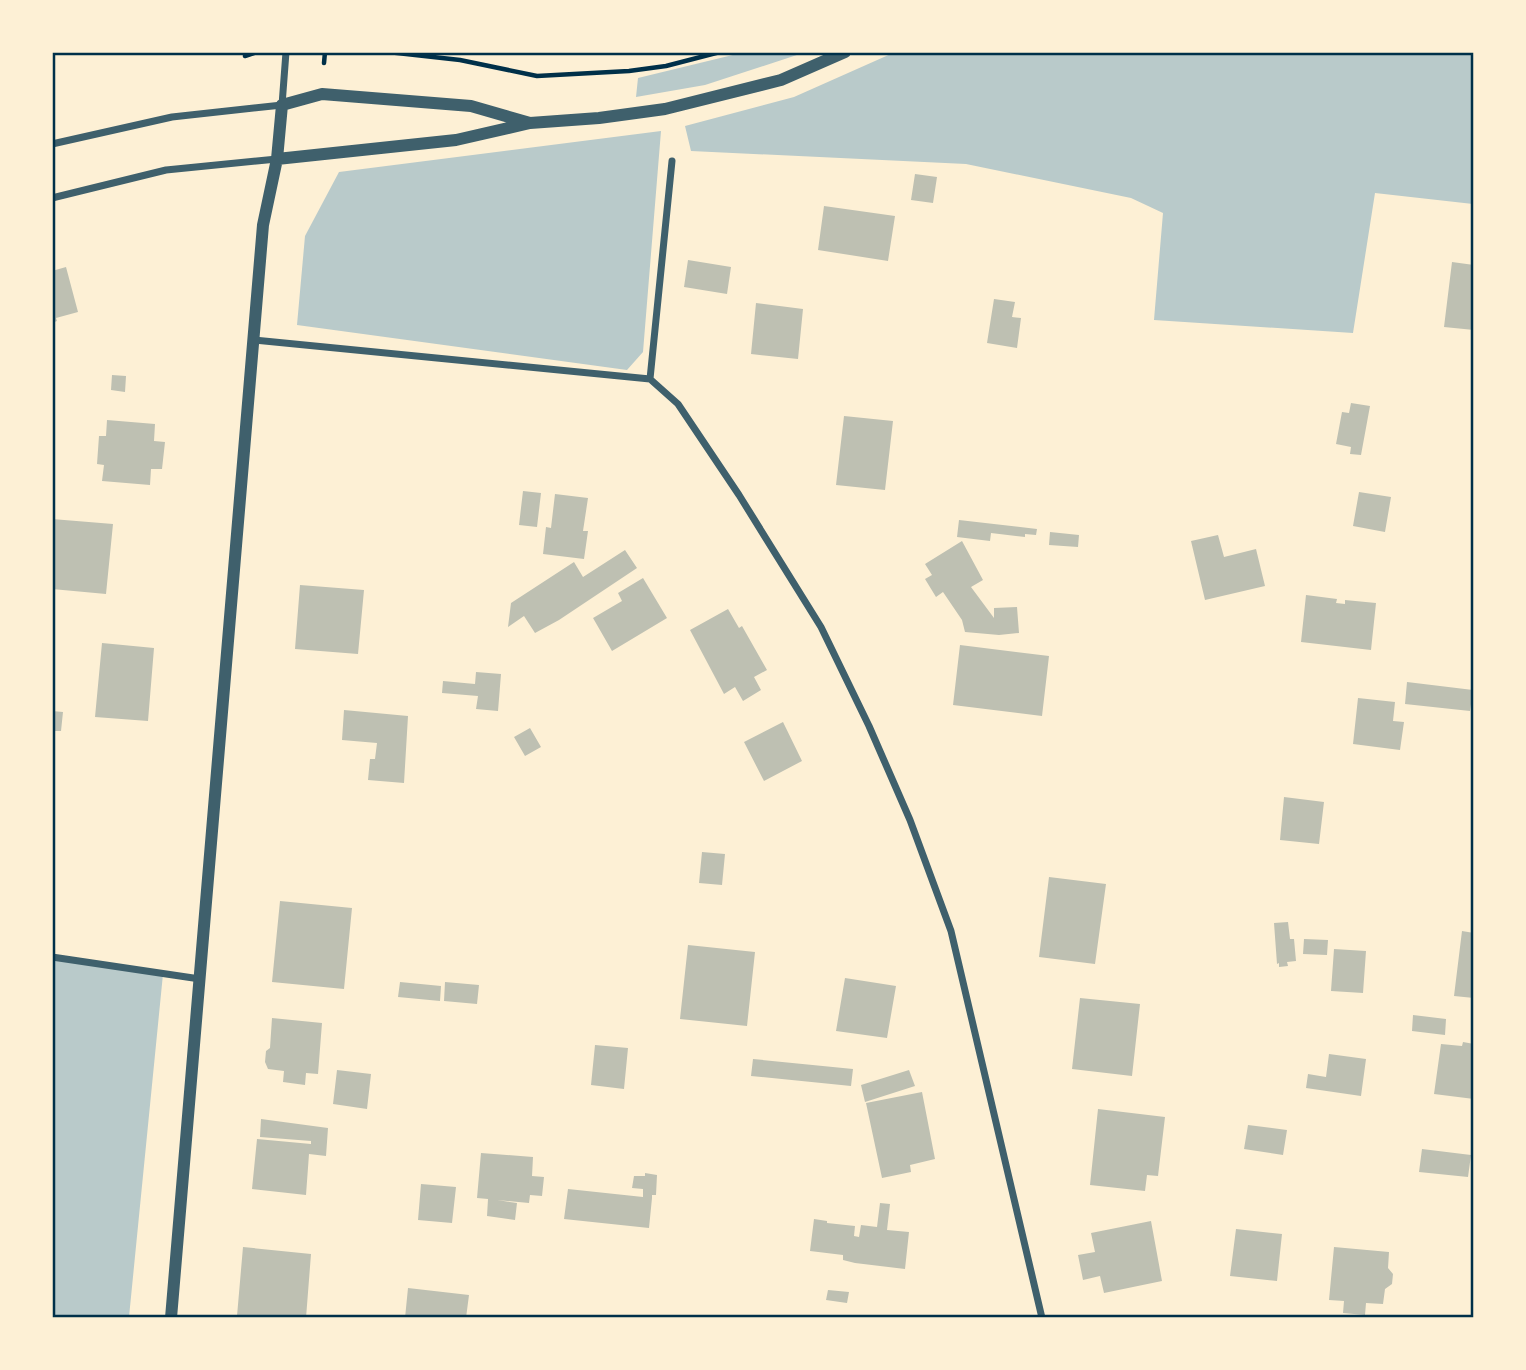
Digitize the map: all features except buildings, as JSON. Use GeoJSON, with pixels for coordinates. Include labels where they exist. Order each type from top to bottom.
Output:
{"type":"FeatureCollection","features":[{"type":"Feature","properties":{"kind":"street"},"geometry":{"type":"LineString","coordinates":[[171,1318],[263,225],[277,159],[286,52]]}},
{"type":"Feature","properties":{"kind":"street"},"geometry":{"type":"LineString","coordinates":[[52,198],[166,170],[456,140],[530,122],[599,118],[665,109],[781,80],[845,52]]}},
{"type":"Feature","properties":{"kind":"street"},"geometry":{"type":"LineString","coordinates":[[52,144],[172,117],[282,105],[322,94],[471,106],[530,122]]}},
{"type":"Feature","properties":{"kind":"street"},"geometry":{"type":"LineString","coordinates":[[650,379],[672,161]]}},
{"type":"Feature","properties":{"kind":"street"},"geometry":{"type":"LineString","coordinates":[[254,340],[650,379],[678,404],[739,495],[821,627],[910,820],[951,931],[1042,1318]]}},
{"type":"Feature","properties":{"kind":"street"},"geometry":{"type":"LineString","coordinates":[[52,957],[200,979]]}},
{"type":"Feature","properties":{"kind":"path"},"geometry":{"type":"LineString","coordinates":[[245,56],[257,52]]}},
{"type":"Feature","properties":{"kind":"path"},"geometry":{"type":"LineString","coordinates":[[324,63],[325,52]]}},
{"type":"Feature","properties":{"kind":"path"},"geometry":{"type":"LineString","coordinates":[[388,52],[460,60],[537,76],[629,71],[666,66],[720,52]]}},
{"type":"Feature","properties":{"kind":"shaded area"},"geometry":{"type":"Polygon","coordinates":[[[745,52],[803,53],[705,85],[636,97],[638,78],[745,52]]]}},
{"type":"Feature","properties":{"kind":"shaded area"},"geometry":{"type":"Polygon","coordinates":[[[893,53],[1473,53],[1473,204],[1375,193],[1353,333],[1154,320],[1163,213],[1131,198],[966,164],[691,151],[685,126],[794,97],[893,53]]]}},
{"type":"Feature","properties":{"kind":"shaded area"},"geometry":{"type":"Polygon","coordinates":[[[661,131],[643,352],[627,370],[297,325],[305,236],[339,172],[661,131]]]}},
{"type":"Feature","properties":{"kind":"shaded area"},"geometry":{"type":"Polygon","coordinates":[[[52,957],[163,974],[129,1317],[53,1317],[52,957]]]}}]}
